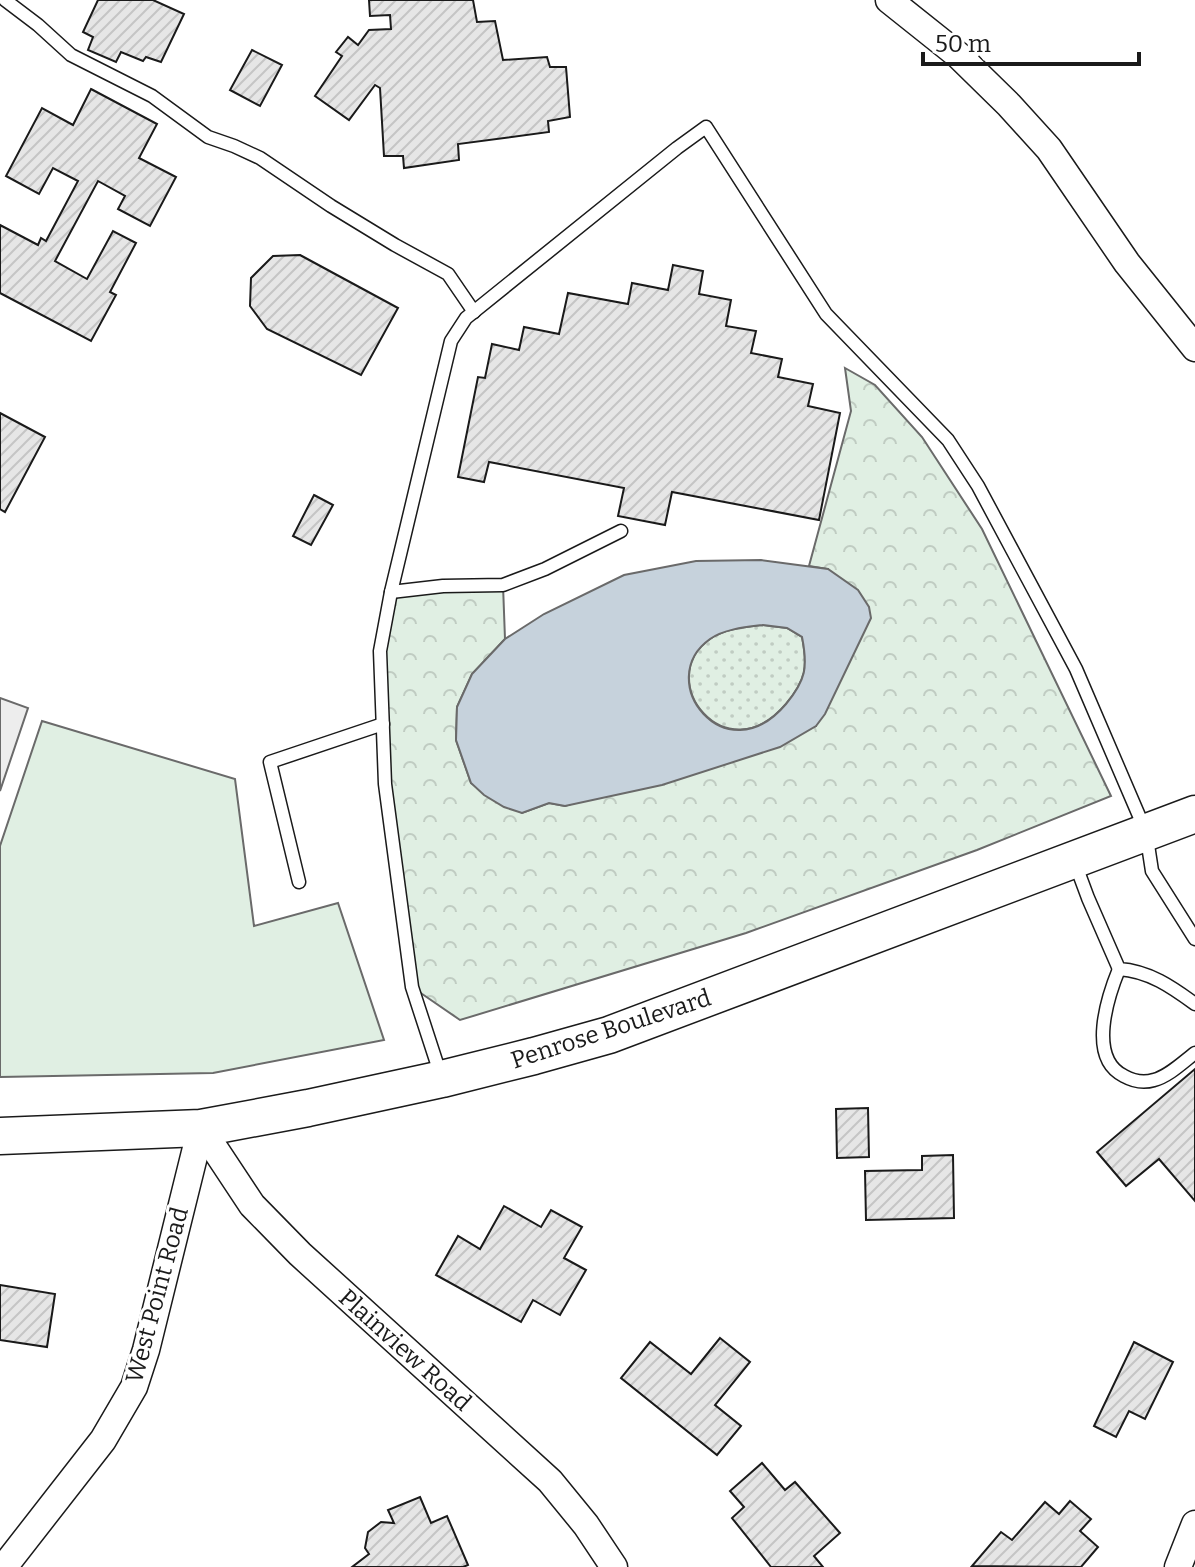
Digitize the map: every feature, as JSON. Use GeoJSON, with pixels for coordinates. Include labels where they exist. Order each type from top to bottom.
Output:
{"type":"FeatureCollection","features":[{"type":"Feature","properties":{"kind":"street"},"geometry":{"type":"LineString","coordinates":[[889,0],[958,55],[1049,149],[1127,263],[1195,348]]}},
{"type":"Feature","properties":{"kind":"street","name":"Penrose Boulevard"},"geometry":{"type":"LineString","coordinates":[[0,1136],[201,1128],[442,1079],[609,1035],[1195,814]]}},
{"type":"Feature","properties":{"kind":"street","name":"West Point Road"},"geometry":{"type":"LineString","coordinates":[[4,1567],[103,1440],[134,1387],[201,1128]]}},
{"type":"Feature","properties":{"kind":"street","name":"Plainview Road"},"geometry":{"type":"LineString","coordinates":[[201,1128],[252,1205],[311,1264],[550,1481],[586,1525],[614,1567]]}},
{"type":"Feature","properties":{"kind":"street"},"geometry":{"type":"LineString","coordinates":[[1178,1567],[1195,1524]]}},
{"type":"Feature","properties":{"kind":"lane"},"geometry":{"type":"LineString","coordinates":[[5,0],[71,55],[152,96],[208,137],[260,158],[331,206],[448,274],[474,312]]}},
{"type":"Feature","properties":{"kind":"lane"},"geometry":{"type":"LineString","coordinates":[[442,1079],[412,987],[385,784],[380,651],[391,592],[451,341],[466,318],[706,127],[826,314],[948,440],[978,486],[1076,669],[1146,832],[1152,871],[1195,939]]}},
{"type":"Feature","properties":{"kind":"lane"},"geometry":{"type":"LineString","coordinates":[[391,592],[443,586],[503,585],[545,569],[621,531]]}},
{"type":"Feature","properties":{"kind":"lane"},"geometry":{"type":"LineString","coordinates":[[299,882],[270,762],[383,724]]}},
{"type":"Feature","properties":{"kind":"lane"},"geometry":{"type":"LineString","coordinates":[[1074,860],[1119,969],[1106,1008],[1103,1037],[1106,1056],[1116,1072],[1145,1082],[1157,1079],[1195,1053]]}},
{"type":"Feature","properties":{"kind":"lane"},"geometry":{"type":"LineString","coordinates":[[1119,969],[1133,970],[1156,979],[1195,1004]]}},
{"type":"Feature","properties":{"kind":"green space"},"geometry":{"type":"Polygon","coordinates":[[[845,368],[875,385],[922,437],[982,529],[1111,796],[977,850],[746,933],[460,1020],[412,987],[385,784],[380,651],[391,592],[503,585],[505,639],[472,674],[457,707],[456,740],[471,783],[522,813],[549,803],[565,806],[816,726],[828,569],[809,566],[851,411],[845,368]]]}},
{"type":"Feature","properties":{"kind":"green space"},"geometry":{"type":"Polygon","coordinates":[[[763,625],[787,628],[802,637],[805,665],[798,688],[786,704],[763,723],[741,730],[720,725],[704,714],[693,696],[689,676],[694,656],[710,639],[722,633],[763,625]]]}},
{"type":"Feature","properties":{"kind":"green space"},"geometry":{"type":"Polygon","coordinates":[[[42,721],[235,779],[254,926],[338,903],[384,1040],[213,1073],[0,1077],[0,846],[42,721]]]}},
{"type":"Feature","properties":{"kind":"shaded area"},"geometry":{"type":"Polygon","coordinates":[[[761,560],[828,569],[858,590],[869,607],[871,618],[825,714],[816,726],[780,747],[662,785],[565,806],[549,803],[522,813],[504,807],[471,783],[456,740],[457,707],[472,674],[505,639],[544,614],[624,575],[696,561],[761,560]],[[763,625],[728,631],[710,639],[694,657],[689,677],[692,697],[703,714],[720,726],[740,730],[763,724],[786,704],[798,688],[805,665],[802,637],[787,628],[763,625]]]}},
{"type":"Feature","properties":{"kind":"shaded area"},"geometry":{"type":"Polygon","coordinates":[[[0,698],[28,708],[0,791],[0,698]]]}},
{"type":"Feature","properties":{"kind":"building"},"geometry":{"type":"Polygon","coordinates":[[[98,0],[153,0],[184,14],[161,62],[146,57],[143,61],[121,52],[116,62],[88,50],[93,37],[83,32],[98,0]]]}},
{"type":"Feature","properties":{"kind":"building"},"geometry":{"type":"Polygon","coordinates":[[[369,0],[473,0],[477,22],[495,21],[503,60],[547,57],[550,67],[566,67],[570,117],[548,121],[549,132],[458,144],[459,160],[404,168],[403,156],[384,156],[380,88],[375,85],[349,120],[315,96],[342,56],[336,52],[348,37],[358,45],[369,30],[391,29],[390,15],[370,16],[369,0]]]}},
{"type":"Feature","properties":{"kind":"building"},"geometry":{"type":"Polygon","coordinates":[[[252,50],[282,65],[260,106],[230,90],[252,50]]]}},
{"type":"Feature","properties":{"kind":"building"},"geometry":{"type":"Polygon","coordinates":[[[91,89],[157,124],[139,158],[176,177],[150,226],[118,209],[125,196],[98,181],[55,261],[87,279],[113,231],[136,243],[110,292],[116,295],[91,341],[0,293],[0,225],[38,245],[41,238],[46,241],[78,181],[53,168],[39,194],[6,176],[42,108],[73,125],[91,89]]]}},
{"type":"Feature","properties":{"kind":"building"},"geometry":{"type":"Polygon","coordinates":[[[300,255],[398,308],[361,375],[267,329],[250,306],[251,278],[273,256],[300,255]]]}},
{"type":"Feature","properties":{"kind":"building"},"geometry":{"type":"Polygon","coordinates":[[[673,265],[703,271],[699,294],[731,300],[726,326],[756,331],[751,353],[782,359],[778,377],[813,384],[808,406],[840,413],[819,520],[672,492],[665,525],[618,516],[624,488],[489,462],[484,482],[458,477],[478,377],[485,378],[492,344],[519,350],[524,327],[559,334],[568,293],[628,304],[632,283],[668,290],[673,265]]]}},
{"type":"Feature","properties":{"kind":"building"},"geometry":{"type":"Polygon","coordinates":[[[0,413],[45,437],[5,512],[0,509],[0,413]]]}},
{"type":"Feature","properties":{"kind":"building"},"geometry":{"type":"Polygon","coordinates":[[[314,495],[333,505],[311,545],[293,536],[314,495]]]}},
{"type":"Feature","properties":{"kind":"building"},"geometry":{"type":"Polygon","coordinates":[[[1195,1069],[1195,1201],[1159,1159],[1126,1186],[1097,1152],[1195,1069]]]}},
{"type":"Feature","properties":{"kind":"building"},"geometry":{"type":"Polygon","coordinates":[[[868,1108],[869,1157],[837,1158],[836,1109],[868,1108]]]}},
{"type":"Feature","properties":{"kind":"building"},"geometry":{"type":"Polygon","coordinates":[[[953,1155],[954,1218],[866,1220],[865,1171],[922,1170],[922,1156],[953,1155]]]}},
{"type":"Feature","properties":{"kind":"building"},"geometry":{"type":"Polygon","coordinates":[[[504,1206],[541,1227],[551,1210],[582,1227],[564,1258],[586,1270],[560,1315],[533,1300],[521,1322],[436,1275],[458,1236],[480,1249],[504,1206]]]}},
{"type":"Feature","properties":{"kind":"building"},"geometry":{"type":"Polygon","coordinates":[[[0,1285],[55,1294],[47,1347],[0,1340],[0,1285]]]}},
{"type":"Feature","properties":{"kind":"building"},"geometry":{"type":"Polygon","coordinates":[[[720,1338],[750,1362],[715,1405],[741,1426],[717,1455],[621,1378],[650,1342],[691,1374],[720,1338]]]}},
{"type":"Feature","properties":{"kind":"building"},"geometry":{"type":"Polygon","coordinates":[[[1134,1342],[1173,1362],[1145,1419],[1129,1411],[1116,1437],[1094,1426],[1134,1342]]]}},
{"type":"Feature","properties":{"kind":"building"},"geometry":{"type":"Polygon","coordinates":[[[762,1463],[785,1490],[795,1482],[840,1533],[814,1556],[823,1567],[771,1567],[732,1518],[744,1507],[730,1491],[762,1463]]]}},
{"type":"Feature","properties":{"kind":"building"},"geometry":{"type":"Polygon","coordinates":[[[420,1497],[431,1523],[447,1516],[468,1565],[352,1567],[369,1554],[365,1548],[368,1532],[381,1522],[394,1523],[388,1510],[420,1497]]]}},
{"type":"Feature","properties":{"kind":"building"},"geometry":{"type":"Polygon","coordinates":[[[1070,1501],[1091,1519],[1080,1531],[1098,1547],[1081,1567],[972,1566],[1001,1532],[1012,1540],[1045,1502],[1059,1514],[1070,1501]]]}}]}
